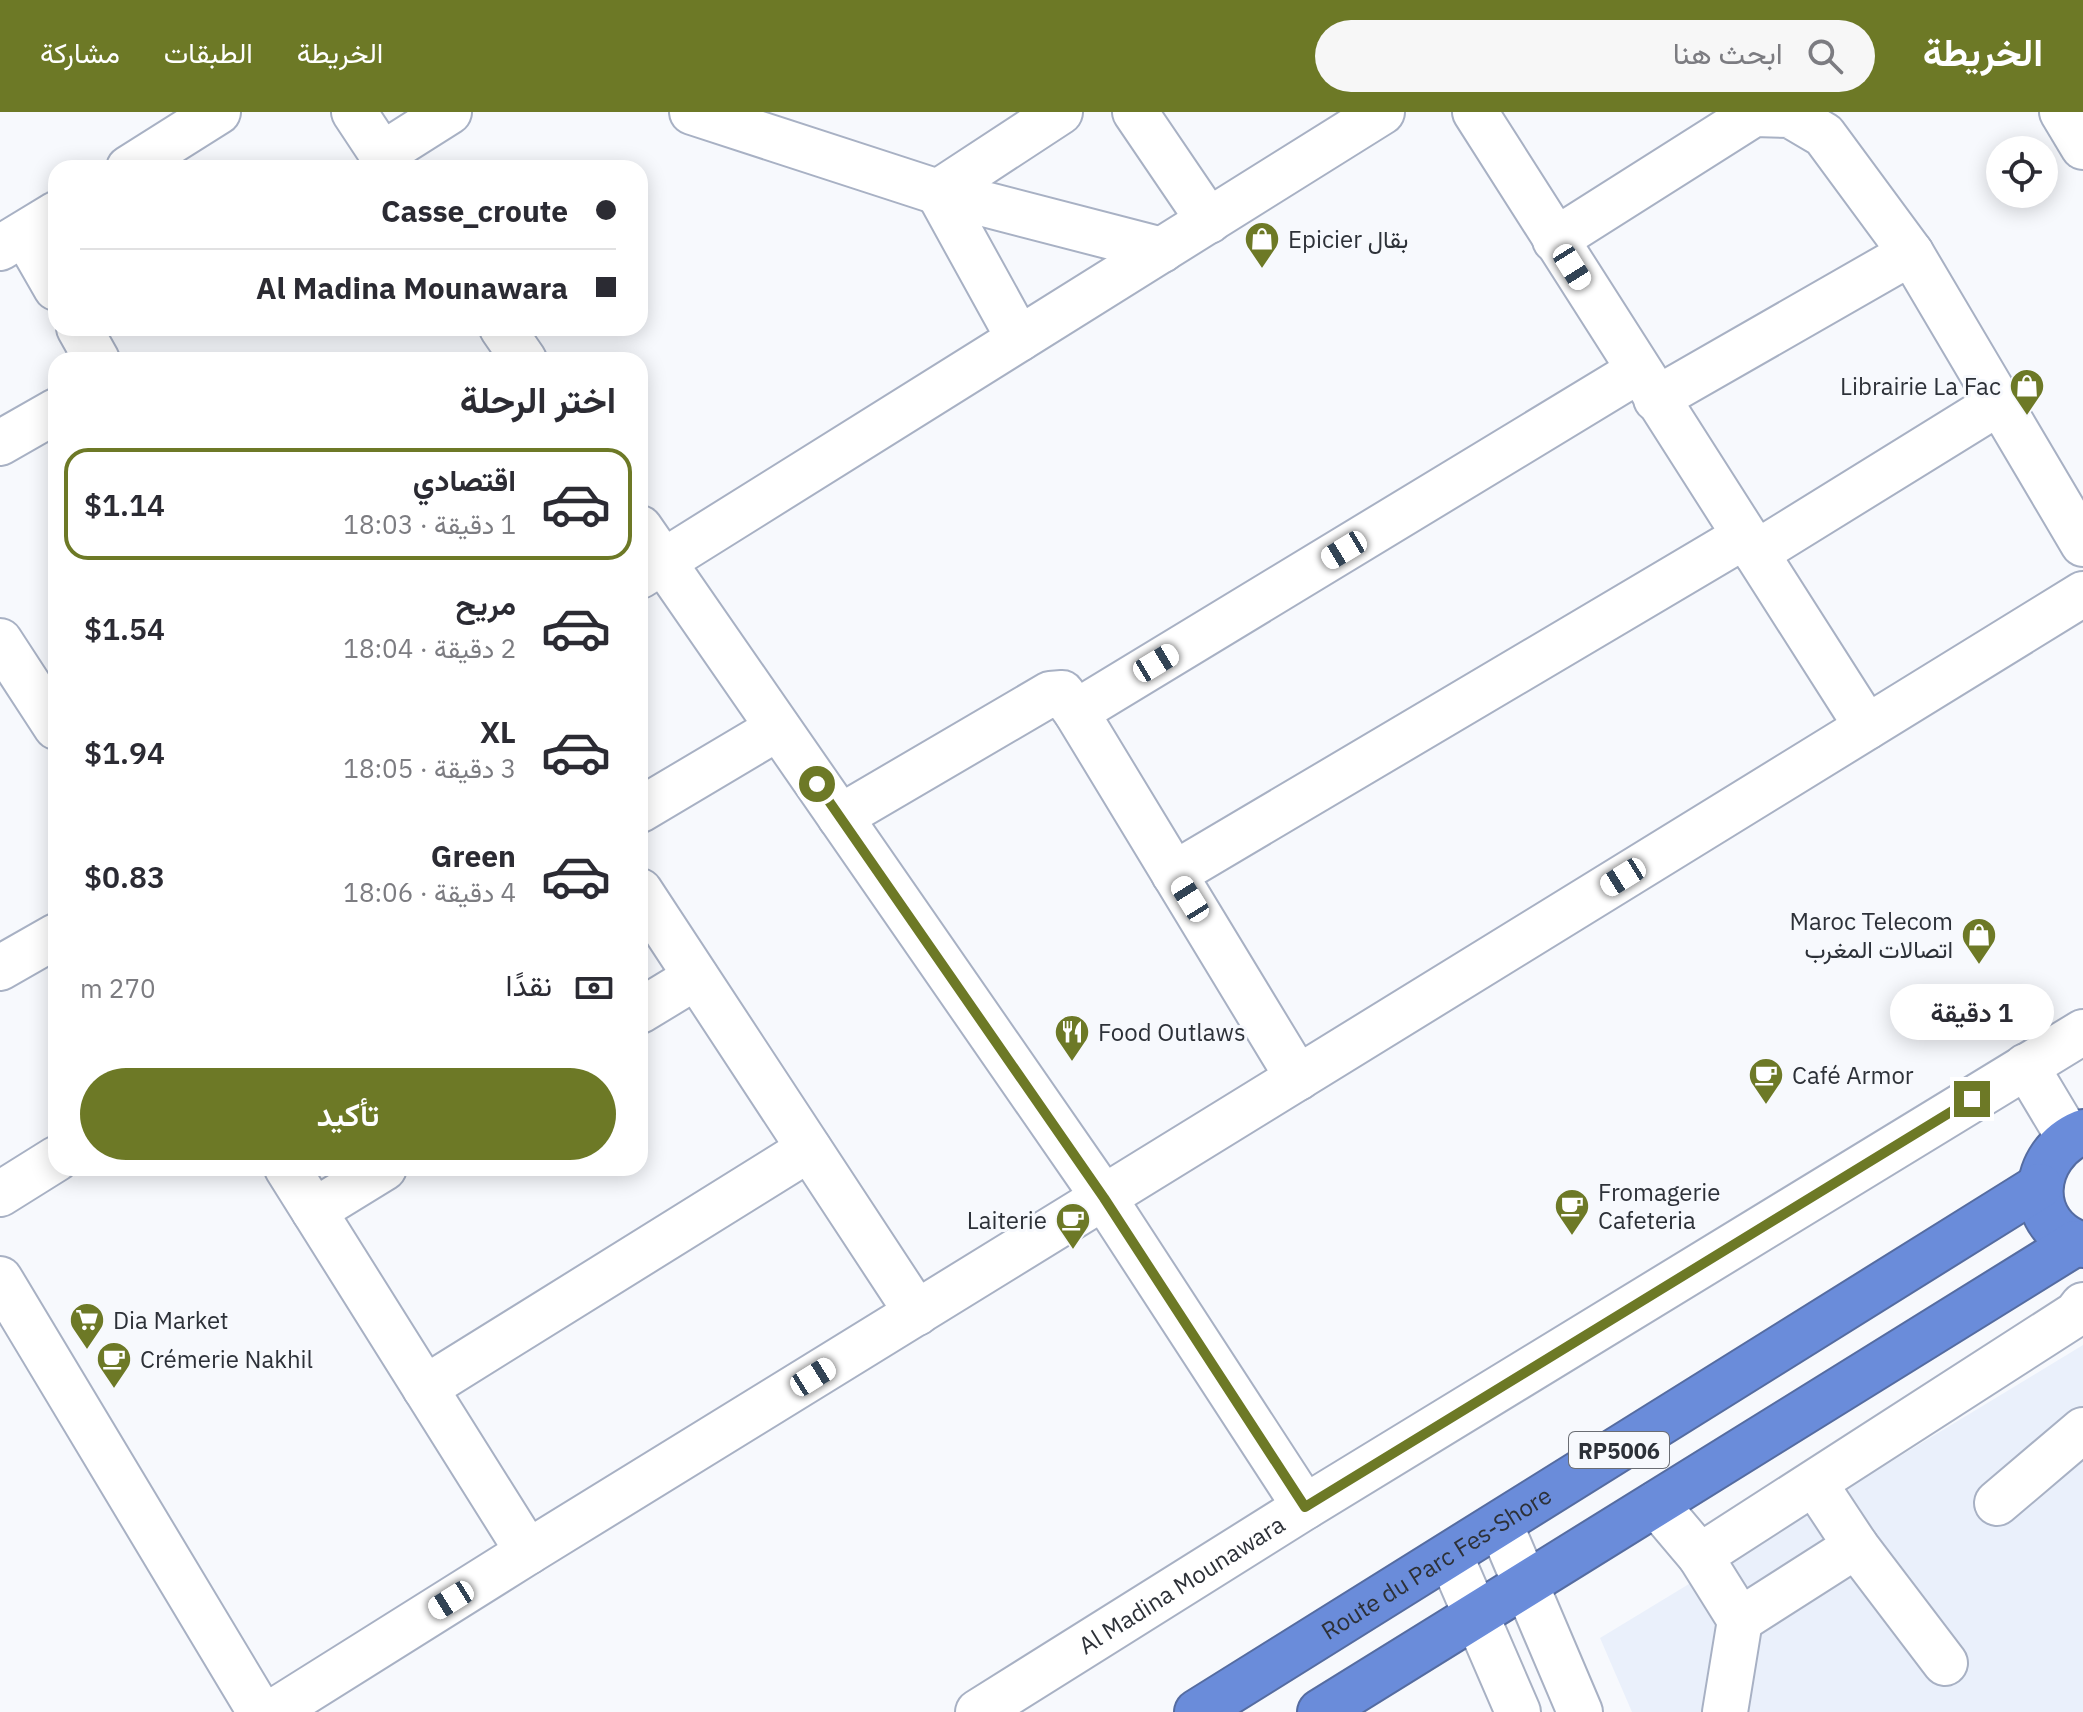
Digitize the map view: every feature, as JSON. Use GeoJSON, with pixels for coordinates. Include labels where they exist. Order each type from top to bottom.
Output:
{"type":"FeatureCollection","features":[{"type":"Feature","properties":{"kind":"highway"},"geometry":{"type":"LineString","coordinates":[[2040,1186],[2048,1159],[2076,1135]]}},
{"type":"Feature","properties":{"kind":"highway","name":"RP5006"},"geometry":{"type":"LineString","coordinates":[[1320,1712],[2080,1244],[2052,1224],[2043,1207],[2040,1186]]}},
{"type":"Feature","properties":{"kind":"highway","name":"Route du Parc Fes-Shore"},"geometry":{"type":"LineString","coordinates":[[1197,1712],[2040,1186]]}},
{"type":"Feature","properties":{"kind":"street"},"geometry":{"type":"LineString","coordinates":[[142,160],[218,112]]}},
{"type":"Feature","properties":{"kind":"street"},"geometry":{"type":"LineString","coordinates":[[354,112],[385,160]]}},
{"type":"Feature","properties":{"kind":"street"},"geometry":{"type":"LineString","coordinates":[[389,160],[449,112]]}},
{"type":"Feature","properties":{"kind":"street"},"geometry":{"type":"LineString","coordinates":[[692,112],[938,192],[1162,250]]}},
{"type":"Feature","properties":{"kind":"street"},"geometry":{"type":"LineString","coordinates":[[938,192],[1060,112]]}},
{"type":"Feature","properties":{"kind":"street"},"geometry":{"type":"LineString","coordinates":[[1135,112],[1209,221]]}},
{"type":"Feature","properties":{"kind":"street"},"geometry":{"type":"LineString","coordinates":[[1305,1507],[1104,1198],[778,728],[648,555],[1019,339],[1382,112]]}},
{"type":"Feature","properties":{"kind":"street"},"geometry":{"type":"LineString","coordinates":[[1475,112],[1867,727]]}},
{"type":"Feature","properties":{"kind":"street"},"geometry":{"type":"LineString","coordinates":[[2062,112],[2083,147]]}},
{"type":"Feature","properties":{"kind":"street"},"geometry":{"type":"LineString","coordinates":[[1555,240],[1754,114],[1790,115],[1824,135],[1911,253],[2083,544]]}},
{"type":"Feature","properties":{"kind":"street"},"geometry":{"type":"LineString","coordinates":[[938,192],[1019,339]]}},
{"type":"Feature","properties":{"kind":"street"},"geometry":{"type":"LineString","coordinates":[[27,232],[48,273]]}},
{"type":"Feature","properties":{"kind":"street"},"geometry":{"type":"LineString","coordinates":[[1076,712],[1647,385],[1911,253]]}},
{"type":"Feature","properties":{"kind":"street"},"geometry":{"type":"LineString","coordinates":[[1174,874],[2000,402]]}},
{"type":"Feature","properties":{"kind":"street"},"geometry":{"type":"LineString","coordinates":[[0,443],[48,416]]}},
{"type":"Feature","properties":{"kind":"street"},"geometry":{"type":"LineString","coordinates":[[273,1712],[2083,594]]}},
{"type":"Feature","properties":{"kind":"street"},"geometry":{"type":"LineString","coordinates":[[0,641],[48,702]]}},
{"type":"Feature","properties":{"kind":"street"},"geometry":{"type":"LineString","coordinates":[[840,817],[1050,694],[1062,693],[1298,1078]]}},
{"type":"Feature","properties":{"kind":"street"},"geometry":{"type":"LineString","coordinates":[[648,805],[778,728]]}},
{"type":"Feature","properties":{"kind":"street"},"geometry":{"type":"LineString","coordinates":[[648,903],[917,1313]]}},
{"type":"Feature","properties":{"kind":"street"},"geometry":{"type":"LineString","coordinates":[[0,968],[48,941]]}},
{"type":"Feature","properties":{"kind":"street"},"geometry":{"type":"LineString","coordinates":[[648,1006],[696,977]]}},
{"type":"Feature","properties":{"kind":"street","name":"Al Madina Mounawara"},"geometry":{"type":"LineString","coordinates":[[978,1712],[1305,1507],[2083,1032]]}},
{"type":"Feature","properties":{"kind":"street"},"geometry":{"type":"LineString","coordinates":[[2026,1066],[2076,1135]]}},
{"type":"Feature","properties":{"kind":"street"},"geometry":{"type":"LineString","coordinates":[[425,1388],[809,1149]]}},
{"type":"Feature","properties":{"kind":"street"},"geometry":{"type":"LineString","coordinates":[[0,1194],[48,1164]]}},
{"type":"Feature","properties":{"kind":"street"},"geometry":{"type":"LineString","coordinates":[[292,1176],[528,1552]]}},
{"type":"Feature","properties":{"kind":"street"},"geometry":{"type":"LineString","coordinates":[[314,1211],[371,1176]]}},
{"type":"Feature","properties":{"kind":"street"},"geometry":{"type":"LineString","coordinates":[[0,1279],[260,1712]]}},
{"type":"Feature","properties":{"kind":"street"},"geometry":{"type":"LineString","coordinates":[[1700,1556],[2076,1314],[2083,1305]]}},
{"type":"Feature","properties":{"kind":"street"},"geometry":{"type":"LineString","coordinates":[[1997,1503],[2083,1430]]}},
{"type":"Feature","properties":{"kind":"street"},"geometry":{"type":"LineString","coordinates":[[1815,1484],[1856,1546],[1945,1663]]}},
{"type":"Feature","properties":{"kind":"street"},"geometry":{"type":"LineString","coordinates":[[1656,1504],[1700,1556],[1740,1620],[1725,1712]]}},
{"type":"Feature","properties":{"kind":"street"},"geometry":{"type":"LineString","coordinates":[[1500,1524],[1580,1712]]}},
{"type":"Feature","properties":{"kind":"street"},"geometry":{"type":"LineString","coordinates":[[1740,1620],[1856,1546]]}},
{"type":"Feature","properties":{"kind":"street"},"geometry":{"type":"LineString","coordinates":[[1450,1555],[1518,1712]]}},
{"type":"Feature","properties":{"kind":"shaded area"},"geometry":{"type":"Polygon","coordinates":[[[2083,1345],[2083,1712],[1632,1712],[1600,1638],[2083,1345]]]}},
{"type":"Feature","properties":{"kind":"place","name":"Epicier بقال"},"geometry":{"type":"Point","coordinates":[1262,270]}},
{"type":"Feature","properties":{"kind":"place","name":"Librairie La Fac"},"geometry":{"type":"Point","coordinates":[2027,417]}},
{"type":"Feature","properties":{"kind":"place","name":"Maroc Telecom اتصالات المغرب"},"geometry":{"type":"Point","coordinates":[1979,966]}},
{"type":"Feature","properties":{"kind":"place","name":"Food Outlaws"},"geometry":{"type":"Point","coordinates":[1072,1063]}},
{"type":"Feature","properties":{"kind":"place","name":"Café Armor"},"geometry":{"type":"Point","coordinates":[1766,1106]}},
{"type":"Feature","properties":{"kind":"place","name":"Fromagerie Cafeteria"},"geometry":{"type":"Point","coordinates":[1572,1237]}},
{"type":"Feature","properties":{"kind":"place","name":"Laiterie"},"geometry":{"type":"Point","coordinates":[1073,1251]}},
{"type":"Feature","properties":{"kind":"place","name":"Dia Market"},"geometry":{"type":"Point","coordinates":[87,1351]}},
{"type":"Feature","properties":{"kind":"place","name":"Crémerie Nakhil"},"geometry":{"type":"Point","coordinates":[114,1390]}},
{"type":"Feature","properties":{"kind":"route"},"geometry":{"type":"LineString","coordinates":[[817,784],[1104,1198],[1305,1507],[1972,1099]]}}]}
